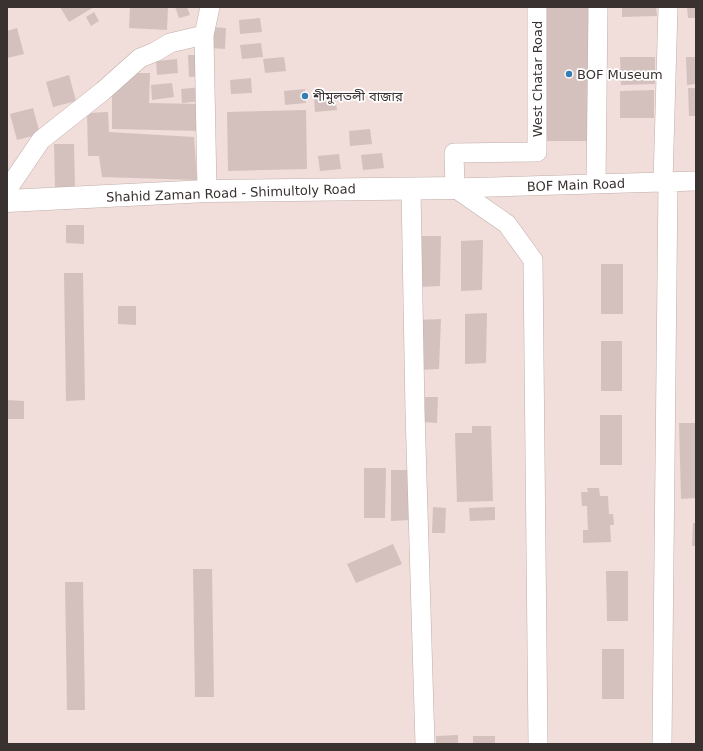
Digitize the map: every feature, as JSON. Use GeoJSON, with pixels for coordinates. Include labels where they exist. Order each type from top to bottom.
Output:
{"type":"FeatureCollection","features":[{"type":"Feature","properties":{"kind":"main road","name":"Shahid Zaman Road - Shimultoly Road"},"geometry":{"type":"LineString","coordinates":[[7,201],[207,191],[455,188]]}},
{"type":"Feature","properties":{"kind":"street"},"geometry":{"type":"LineString","coordinates":[[207,191],[204,35],[210,7]]}},
{"type":"Feature","properties":{"kind":"street","name":"West Chatar Road"},"geometry":{"type":"LineString","coordinates":[[455,188],[454,153],[538,152],[538,7]]}},
{"type":"Feature","properties":{"kind":"street"},"geometry":{"type":"LineString","coordinates":[[596,184],[598,7]]}},
{"type":"Feature","properties":{"kind":"street"},"geometry":{"type":"LineString","coordinates":[[662,744],[668,7]]}},
{"type":"Feature","properties":{"kind":"street"},"geometry":{"type":"LineString","coordinates":[[7,190],[41,140],[103,91],[140,58],[155,52],[170,43],[204,35]]}},
{"type":"Feature","properties":{"kind":"street","name":"BOF Main Road"},"geometry":{"type":"LineString","coordinates":[[455,188],[696,181]]}},
{"type":"Feature","properties":{"kind":"street"},"geometry":{"type":"LineString","coordinates":[[411,188],[425,744]]}},
{"type":"Feature","properties":{"kind":"street"},"geometry":{"type":"LineString","coordinates":[[455,188],[507,224],[533,260],[538,744]]}},
{"type":"Feature","properties":{"kind":"building"},"geometry":{"type":"Polygon","coordinates":[[[60,7],[94,7],[69,22],[60,7]]]}},
{"type":"Feature","properties":{"kind":"building"},"geometry":{"type":"Polygon","coordinates":[[[130,7],[168,7],[167,30],[129,28],[130,7]]]}},
{"type":"Feature","properties":{"kind":"building"},"geometry":{"type":"Polygon","coordinates":[[[175,7],[187,7],[190,15],[179,18],[175,7]]]}},
{"type":"Feature","properties":{"kind":"building","name":"BOF Museum"},"geometry":{"type":"Polygon","coordinates":[[[546,7],[593,7],[592,141],[546,141],[546,7]]]}},
{"type":"Feature","properties":{"kind":"building"},"geometry":{"type":"Polygon","coordinates":[[[622,7],[656,7],[657,16],[622,17],[622,7]]]}},
{"type":"Feature","properties":{"kind":"building"},"geometry":{"type":"Polygon","coordinates":[[[687,7],[696,7],[696,18],[688,18],[687,7]]]}},
{"type":"Feature","properties":{"kind":"building"},"geometry":{"type":"Polygon","coordinates":[[[94,12],[99,21],[91,26],[86,17],[94,12]]]}},
{"type":"Feature","properties":{"kind":"building"},"geometry":{"type":"Polygon","coordinates":[[[260,18],[262,32],[240,34],[239,20],[260,18]]]}},
{"type":"Feature","properties":{"kind":"building"},"geometry":{"type":"Polygon","coordinates":[[[212,27],[226,28],[225,49],[210,48],[212,27]]]}},
{"type":"Feature","properties":{"kind":"building"},"geometry":{"type":"Polygon","coordinates":[[[17,28],[24,54],[7,58],[7,31],[17,28]]]}},
{"type":"Feature","properties":{"kind":"building"},"geometry":{"type":"Polygon","coordinates":[[[261,43],[263,57],[242,59],[240,45],[261,43]]]}},
{"type":"Feature","properties":{"kind":"building"},"geometry":{"type":"Polygon","coordinates":[[[188,55],[202,55],[203,76],[189,77],[188,55]]]}},
{"type":"Feature","properties":{"kind":"building"},"geometry":{"type":"Polygon","coordinates":[[[284,57],[286,71],[265,73],[263,59],[284,57]]]}},
{"type":"Feature","properties":{"kind":"building"},"geometry":{"type":"Polygon","coordinates":[[[620,57],[655,57],[655,84],[621,85],[620,57]]]}},
{"type":"Feature","properties":{"kind":"building"},"geometry":{"type":"Polygon","coordinates":[[[686,57],[696,57],[696,84],[687,85],[686,57]]]}},
{"type":"Feature","properties":{"kind":"building"},"geometry":{"type":"Polygon","coordinates":[[[177,59],[178,73],[157,75],[156,61],[177,59]]]}},
{"type":"Feature","properties":{"kind":"building"},"geometry":{"type":"Polygon","coordinates":[[[136,73],[150,73],[149,103],[201,104],[201,131],[112,129],[112,89],[136,73]]]}},
{"type":"Feature","properties":{"kind":"building"},"geometry":{"type":"Polygon","coordinates":[[[69,75],[76,101],[53,107],[46,82],[69,75]]]}},
{"type":"Feature","properties":{"kind":"building"},"geometry":{"type":"Polygon","coordinates":[[[251,78],[252,93],[231,94],[230,80],[251,78]]]}},
{"type":"Feature","properties":{"kind":"building"},"geometry":{"type":"Polygon","coordinates":[[[172,83],[174,97],[152,100],[151,85],[172,83]]]}},
{"type":"Feature","properties":{"kind":"building"},"geometry":{"type":"Polygon","coordinates":[[[202,87],[203,101],[182,103],[181,89],[202,87]]]}},
{"type":"Feature","properties":{"kind":"building"},"geometry":{"type":"Polygon","coordinates":[[[688,88],[696,88],[696,116],[689,116],[688,88]]]}},
{"type":"Feature","properties":{"kind":"building"},"geometry":{"type":"Polygon","coordinates":[[[305,89],[306,103],[285,105],[284,91],[305,89]]]}},
{"type":"Feature","properties":{"kind":"building"},"geometry":{"type":"Polygon","coordinates":[[[654,90],[654,118],[620,118],[620,91],[654,90]]]}},
{"type":"Feature","properties":{"kind":"building"},"geometry":{"type":"Polygon","coordinates":[[[335,96],[337,110],[315,112],[314,98],[335,96]]]}},
{"type":"Feature","properties":{"kind":"building"},"geometry":{"type":"Polygon","coordinates":[[[33,108],[40,134],[17,140],[10,114],[33,108]]]}},
{"type":"Feature","properties":{"kind":"building"},"geometry":{"type":"Polygon","coordinates":[[[306,110],[307,169],[228,171],[227,112],[306,110]]]}},
{"type":"Feature","properties":{"kind":"building"},"geometry":{"type":"Polygon","coordinates":[[[108,112],[109,132],[194,137],[197,180],[102,177],[99,156],[88,156],[87,113],[108,112]]]}},
{"type":"Feature","properties":{"kind":"building"},"geometry":{"type":"Polygon","coordinates":[[[370,129],[372,144],[350,146],[349,131],[370,129]]]}},
{"type":"Feature","properties":{"kind":"building"},"geometry":{"type":"Polygon","coordinates":[[[54,144],[74,144],[75,188],[55,188],[54,144]]]}},
{"type":"Feature","properties":{"kind":"building"},"geometry":{"type":"Polygon","coordinates":[[[382,153],[384,168],[363,170],[361,155],[382,153]]]}},
{"type":"Feature","properties":{"kind":"building"},"geometry":{"type":"Polygon","coordinates":[[[339,154],[341,169],[320,171],[318,156],[339,154]]]}},
{"type":"Feature","properties":{"kind":"building"},"geometry":{"type":"Polygon","coordinates":[[[66,225],[84,225],[84,244],[66,243],[66,225]]]}},
{"type":"Feature","properties":{"kind":"building"},"geometry":{"type":"Polygon","coordinates":[[[419,236],[441,236],[440,286],[419,287],[419,236]]]}},
{"type":"Feature","properties":{"kind":"building"},"geometry":{"type":"Polygon","coordinates":[[[483,240],[482,290],[461,291],[461,241],[483,240]]]}},
{"type":"Feature","properties":{"kind":"building"},"geometry":{"type":"Polygon","coordinates":[[[601,264],[623,264],[623,314],[601,314],[601,264]]]}},
{"type":"Feature","properties":{"kind":"building"},"geometry":{"type":"Polygon","coordinates":[[[64,273],[83,273],[85,400],[66,401],[64,273]]]}},
{"type":"Feature","properties":{"kind":"building"},"geometry":{"type":"Polygon","coordinates":[[[118,306],[136,306],[136,325],[118,324],[118,306]]]}},
{"type":"Feature","properties":{"kind":"building"},"geometry":{"type":"Polygon","coordinates":[[[487,313],[486,363],[465,364],[465,314],[487,313]]]}},
{"type":"Feature","properties":{"kind":"building"},"geometry":{"type":"Polygon","coordinates":[[[441,319],[439,369],[418,370],[418,320],[441,319]]]}},
{"type":"Feature","properties":{"kind":"building"},"geometry":{"type":"Polygon","coordinates":[[[601,341],[622,341],[622,391],[601,391],[601,341]]]}},
{"type":"Feature","properties":{"kind":"building"},"geometry":{"type":"Polygon","coordinates":[[[425,397],[438,397],[437,423],[424,422],[425,397]]]}},
{"type":"Feature","properties":{"kind":"building"},"geometry":{"type":"Polygon","coordinates":[[[7,400],[24,401],[24,419],[7,419],[7,400]]]}},
{"type":"Feature","properties":{"kind":"building"},"geometry":{"type":"Polygon","coordinates":[[[600,415],[622,415],[622,465],[600,465],[600,415]]]}},
{"type":"Feature","properties":{"kind":"building"},"geometry":{"type":"Polygon","coordinates":[[[679,423],[696,423],[696,498],[681,499],[679,423]]]}},
{"type":"Feature","properties":{"kind":"building"},"geometry":{"type":"Polygon","coordinates":[[[472,426],[491,426],[493,501],[457,502],[455,433],[472,433],[472,426]]]}},
{"type":"Feature","properties":{"kind":"building"},"geometry":{"type":"Polygon","coordinates":[[[364,468],[386,468],[385,518],[364,518],[364,468]]]}},
{"type":"Feature","properties":{"kind":"building"},"geometry":{"type":"Polygon","coordinates":[[[391,470],[413,470],[412,520],[391,521],[391,470]]]}},
{"type":"Feature","properties":{"kind":"building"},"geometry":{"type":"Polygon","coordinates":[[[587,488],[599,488],[600,496],[608,496],[609,514],[613,514],[614,525],[610,525],[611,542],[583,543],[583,530],[588,530],[587,506],[582,506],[581,492],[588,492],[587,488]]]}},
{"type":"Feature","properties":{"kind":"building"},"geometry":{"type":"Polygon","coordinates":[[[433,507],[446,508],[445,533],[432,533],[433,507]]]}},
{"type":"Feature","properties":{"kind":"building"},"geometry":{"type":"Polygon","coordinates":[[[495,507],[495,520],[470,521],[469,508],[495,507]]]}},
{"type":"Feature","properties":{"kind":"building"},"geometry":{"type":"Polygon","coordinates":[[[693,523],[696,523],[696,546],[692,546],[693,523]]]}},
{"type":"Feature","properties":{"kind":"building"},"geometry":{"type":"Polygon","coordinates":[[[393,544],[402,564],[356,583],[347,564],[393,544]]]}},
{"type":"Feature","properties":{"kind":"building"},"geometry":{"type":"Polygon","coordinates":[[[193,569],[212,569],[214,697],[195,697],[193,569]]]}},
{"type":"Feature","properties":{"kind":"building"},"geometry":{"type":"Polygon","coordinates":[[[606,571],[628,571],[628,621],[607,621],[606,571]]]}},
{"type":"Feature","properties":{"kind":"building"},"geometry":{"type":"Polygon","coordinates":[[[65,582],[83,582],[85,710],[67,710],[65,582]]]}},
{"type":"Feature","properties":{"kind":"building"},"geometry":{"type":"Polygon","coordinates":[[[602,649],[624,649],[624,699],[602,699],[602,649]]]}},
{"type":"Feature","properties":{"kind":"building"},"geometry":{"type":"Polygon","coordinates":[[[458,735],[458,744],[436,744],[436,736],[458,735]]]}},
{"type":"Feature","properties":{"kind":"building"},"geometry":{"type":"Polygon","coordinates":[[[473,736],[495,736],[495,744],[473,744],[473,736]]]}},
{"type":"Feature","properties":{"kind":"place","name":"BOF Museum"},"geometry":{"type":"Point","coordinates":[569,74]}},
{"type":"Feature","properties":{"kind":"place","name":"শীমুলতলী বাজার"},"geometry":{"type":"Point","coordinates":[305,96]}}]}
